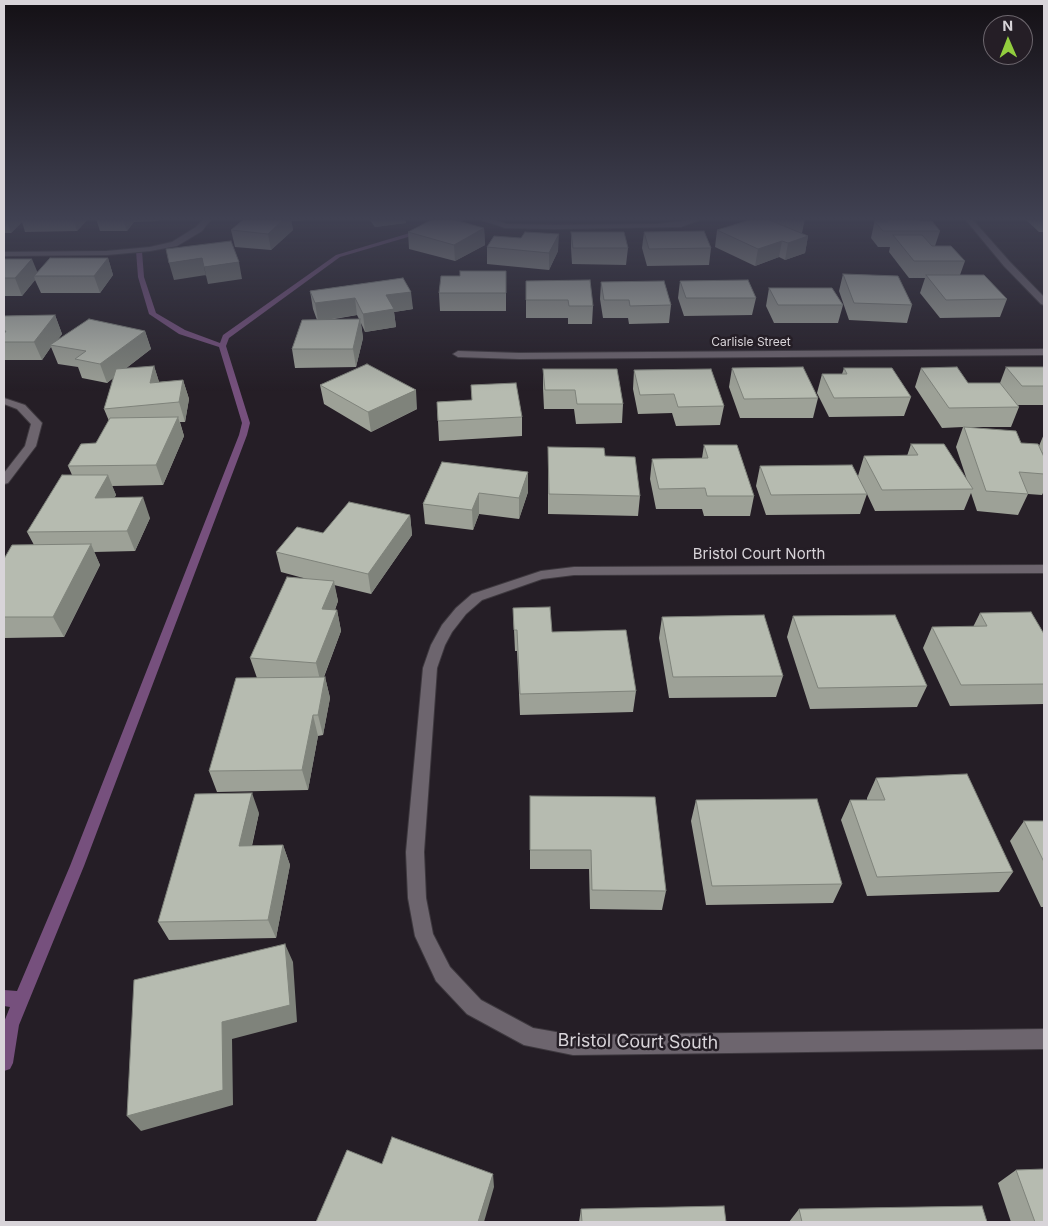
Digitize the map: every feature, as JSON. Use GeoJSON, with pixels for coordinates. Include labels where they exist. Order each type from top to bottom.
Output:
{"type":"FeatureCollection","features":[{"type":"Feature","properties":{"kind":"street"},"geometry":{"type":"LineString","coordinates":[[1019,276],[1044,302]]}},
{"type":"Feature","properties":{"kind":"street","name":"Carlisle Street"},"geometry":{"type":"LineString","coordinates":[[458,354],[519,356],[1044,352]]}},
{"type":"Feature","properties":{"kind":"street"},"geometry":{"type":"LineString","coordinates":[[4,400],[21,407],[37,424],[30,446],[4,481]]}},
{"type":"Feature","properties":{"kind":"street","name":"Bristol Court North"},"geometry":{"type":"LineString","coordinates":[[477,597],[510,584],[541,575],[574,571],[1044,569]]}},
{"type":"Feature","properties":{"kind":"street","name":"Bristol Court South"},"geometry":{"type":"LineString","coordinates":[[477,597],[461,611],[447,630],[438,644],[430,668],[415,852],[417,898],[424,936],[443,974],[474,1007],[531,1038],[573,1045],[1044,1039]]}},
{"type":"Feature","properties":{"kind":"building"},"geometry":{"type":"Polygon","coordinates":[[[4,276],[17,276],[15,278],[4,278],[4,276]]]}},
{"type":"Feature","properties":{"kind":"building"},"geometry":{"type":"Polygon","coordinates":[[[441,276],[506,276],[506,293],[439,293],[441,276]]]}},
{"type":"Feature","properties":{"kind":"building"},"geometry":{"type":"Polygon","coordinates":[[[844,276],[898,276],[912,305],[854,303],[844,276]]]}},
{"type":"Feature","properties":{"kind":"building"},"geometry":{"type":"Polygon","coordinates":[[[927,276],[985,276],[1007,299],[946,300],[927,276]]]}},
{"type":"Feature","properties":{"kind":"building"},"geometry":{"type":"Polygon","coordinates":[[[403,278],[411,292],[386,295],[394,309],[363,314],[355,298],[315,303],[310,291],[403,278]]]}},
{"type":"Feature","properties":{"kind":"building"},"geometry":{"type":"Polygon","coordinates":[[[590,280],[593,306],[569,306],[568,300],[526,300],[526,281],[590,280]]]}},
{"type":"Feature","properties":{"kind":"building"},"geometry":{"type":"Polygon","coordinates":[[[748,280],[756,298],[686,298],[680,281],[748,280]]]}},
{"type":"Feature","properties":{"kind":"building"},"geometry":{"type":"Polygon","coordinates":[[[664,281],[671,305],[630,306],[629,300],[604,300],[601,282],[664,281]]]}},
{"type":"Feature","properties":{"kind":"building"},"geometry":{"type":"Polygon","coordinates":[[[769,288],[832,288],[843,305],[778,305],[769,288]]]}},
{"type":"Feature","properties":{"kind":"building"},"geometry":{"type":"Polygon","coordinates":[[[55,315],[34,342],[4,342],[6,331],[4,331],[4,316],[55,315]]]}},
{"type":"Feature","properties":{"kind":"building"},"geometry":{"type":"Polygon","coordinates":[[[89,319],[145,331],[100,364],[75,359],[86,351],[50,345],[89,319]]]}},
{"type":"Feature","properties":{"kind":"building"},"geometry":{"type":"Polygon","coordinates":[[[360,319],[353,349],[292,349],[302,320],[360,319]]]}},
{"type":"Feature","properties":{"kind":"building"},"geometry":{"type":"Polygon","coordinates":[[[367,364],[416,390],[368,412],[320,385],[367,364]]]}},
{"type":"Feature","properties":{"kind":"building"},"geometry":{"type":"Polygon","coordinates":[[[154,366],[150,383],[183,380],[179,402],[104,409],[116,369],[154,366]]]}},
{"type":"Feature","properties":{"kind":"building"},"geometry":{"type":"Polygon","coordinates":[[[803,367],[818,398],[744,399],[732,368],[803,367]]]}},
{"type":"Feature","properties":{"kind":"building"},"geometry":{"type":"Polygon","coordinates":[[[957,367],[968,383],[1000,383],[1019,407],[949,408],[921,368],[957,367]]]}},
{"type":"Feature","properties":{"kind":"building"},"geometry":{"type":"Polygon","coordinates":[[[1006,367],[1044,367],[1044,386],[1022,386],[1006,367]]]}},
{"type":"Feature","properties":{"kind":"building"},"geometry":{"type":"Polygon","coordinates":[[[844,368],[892,368],[911,397],[834,398],[822,374],[847,374],[844,368]]]}},
{"type":"Feature","properties":{"kind":"building"},"geometry":{"type":"Polygon","coordinates":[[[543,369],[617,369],[623,404],[577,404],[575,390],[545,390],[543,369]]]}},
{"type":"Feature","properties":{"kind":"building"},"geometry":{"type":"Polygon","coordinates":[[[711,369],[724,406],[678,407],[674,394],[640,395],[634,370],[711,369]]]}},
{"type":"Feature","properties":{"kind":"building"},"geometry":{"type":"Polygon","coordinates":[[[516,383],[522,417],[438,421],[437,402],[472,400],[471,385],[516,383]]]}},
{"type":"Feature","properties":{"kind":"building"},"geometry":{"type":"Polygon","coordinates":[[[178,417],[156,465],[68,466],[81,444],[96,443],[110,418],[178,417]]]}},
{"type":"Feature","properties":{"kind":"building"},"geometry":{"type":"Polygon","coordinates":[[[964,427],[1016,431],[1021,443],[1038,444],[1044,457],[1044,474],[1019,472],[1028,494],[986,491],[964,427]]]}},
{"type":"Feature","properties":{"kind":"building"},"geometry":{"type":"Polygon","coordinates":[[[911,444],[944,444],[973,489],[882,490],[864,456],[918,455],[911,444]]]}},
{"type":"Feature","properties":{"kind":"building"},"geometry":{"type":"Polygon","coordinates":[[[704,445],[737,445],[754,496],[707,496],[705,488],[659,489],[652,459],[708,458],[704,445]]]}},
{"type":"Feature","properties":{"kind":"building"},"geometry":{"type":"Polygon","coordinates":[[[548,447],[604,448],[605,456],[635,457],[640,496],[549,494],[548,447]]]}},
{"type":"Feature","properties":{"kind":"building"},"geometry":{"type":"Polygon","coordinates":[[[442,462],[528,472],[519,498],[479,493],[472,510],[423,504],[442,462]]]}},
{"type":"Feature","properties":{"kind":"building"},"geometry":{"type":"Polygon","coordinates":[[[852,465],[867,494],[771,495],[760,466],[852,465]]]}},
{"type":"Feature","properties":{"kind":"building"},"geometry":{"type":"Polygon","coordinates":[[[62,475],[108,475],[95,498],[143,497],[127,531],[27,532],[62,475]]]}},
{"type":"Feature","properties":{"kind":"building"},"geometry":{"type":"Polygon","coordinates":[[[349,502],[410,515],[368,574],[276,552],[297,527],[323,533],[349,502]]]}},
{"type":"Feature","properties":{"kind":"building"},"geometry":{"type":"Polygon","coordinates":[[[91,544],[53,617],[4,617],[4,559],[12,545],[91,544]]]}},
{"type":"Feature","properties":{"kind":"building"},"geometry":{"type":"Polygon","coordinates":[[[287,577],[334,581],[322,609],[337,610],[316,663],[250,658],[287,577]]]}},
{"type":"Feature","properties":{"kind":"building"},"geometry":{"type":"Polygon","coordinates":[[[550,607],[552,632],[626,630],[636,691],[520,694],[517,630],[514,630],[513,608],[550,607]]]}},
{"type":"Feature","properties":{"kind":"building"},"geometry":{"type":"Polygon","coordinates":[[[1031,612],[1044,634],[1044,684],[961,685],[932,627],[987,626],[980,613],[1031,612]]]}},
{"type":"Feature","properties":{"kind":"building"},"geometry":{"type":"Polygon","coordinates":[[[764,615],[783,676],[673,677],[662,617],[764,615]]]}},
{"type":"Feature","properties":{"kind":"building"},"geometry":{"type":"Polygon","coordinates":[[[895,615],[927,686],[818,688],[793,616],[895,615]]]}},
{"type":"Feature","properties":{"kind":"building"},"geometry":{"type":"Polygon","coordinates":[[[325,677],[318,715],[313,715],[302,770],[209,771],[236,678],[325,677]]]}},
{"type":"Feature","properties":{"kind":"building"},"geometry":{"type":"Polygon","coordinates":[[[967,774],[1013,872],[877,877],[850,800],[885,800],[876,778],[967,774]]]}},
{"type":"Feature","properties":{"kind":"building"},"geometry":{"type":"Polygon","coordinates":[[[252,793],[239,846],[283,845],[268,920],[158,922],[195,794],[252,793]]]}},
{"type":"Feature","properties":{"kind":"building"},"geometry":{"type":"Polygon","coordinates":[[[530,796],[655,797],[666,891],[592,890],[591,850],[530,850],[530,796]]]}},
{"type":"Feature","properties":{"kind":"building"},"geometry":{"type":"Polygon","coordinates":[[[817,799],[842,884],[712,886],[696,800],[817,799]]]}},
{"type":"Feature","properties":{"kind":"building"},"geometry":{"type":"Polygon","coordinates":[[[1024,821],[1044,821],[1044,862],[1024,821]]]}},
{"type":"Feature","properties":{"kind":"building"},"geometry":{"type":"Polygon","coordinates":[[[285,944],[290,1005],[222,1022],[223,1090],[127,1116],[134,980],[285,944]]]}},
{"type":"Feature","properties":{"kind":"building"},"geometry":{"type":"Polygon","coordinates":[[[392,1137],[493,1174],[478,1222],[316,1222],[347,1150],[382,1164],[392,1137]]]}},
{"type":"Feature","properties":{"kind":"building"},"geometry":{"type":"Polygon","coordinates":[[[1044,1169],[1044,1222],[1035,1222],[1016,1170],[1044,1169]]]}},
{"type":"Feature","properties":{"kind":"building"},"geometry":{"type":"Polygon","coordinates":[[[724,1206],[726,1222],[582,1222],[581,1209],[724,1206]]]}},
{"type":"Feature","properties":{"kind":"building"},"geometry":{"type":"Polygon","coordinates":[[[982,1206],[987,1222],[802,1222],[799,1209],[982,1206]]]}},
{"type":"Feature","properties":{"kind":"waterway"},"geometry":{"type":"LineString","coordinates":[[141,276],[153,314],[182,332],[222,346]]}},
{"type":"Feature","properties":{"kind":"waterway"},"geometry":{"type":"LineString","coordinates":[[222,346],[226,337],[310,276]]}},
{"type":"Feature","properties":{"kind":"waterway"},"geometry":{"type":"LineString","coordinates":[[21,1000],[77,866],[243,435],[246,423],[222,346]]}},
{"type":"Feature","properties":{"kind":"waterway"},"geometry":{"type":"LineString","coordinates":[[4,998],[21,1000]]}},
{"type":"Feature","properties":{"kind":"waterway"},"geometry":{"type":"LineString","coordinates":[[4,1063],[11,1025],[21,1000]]}}]}
